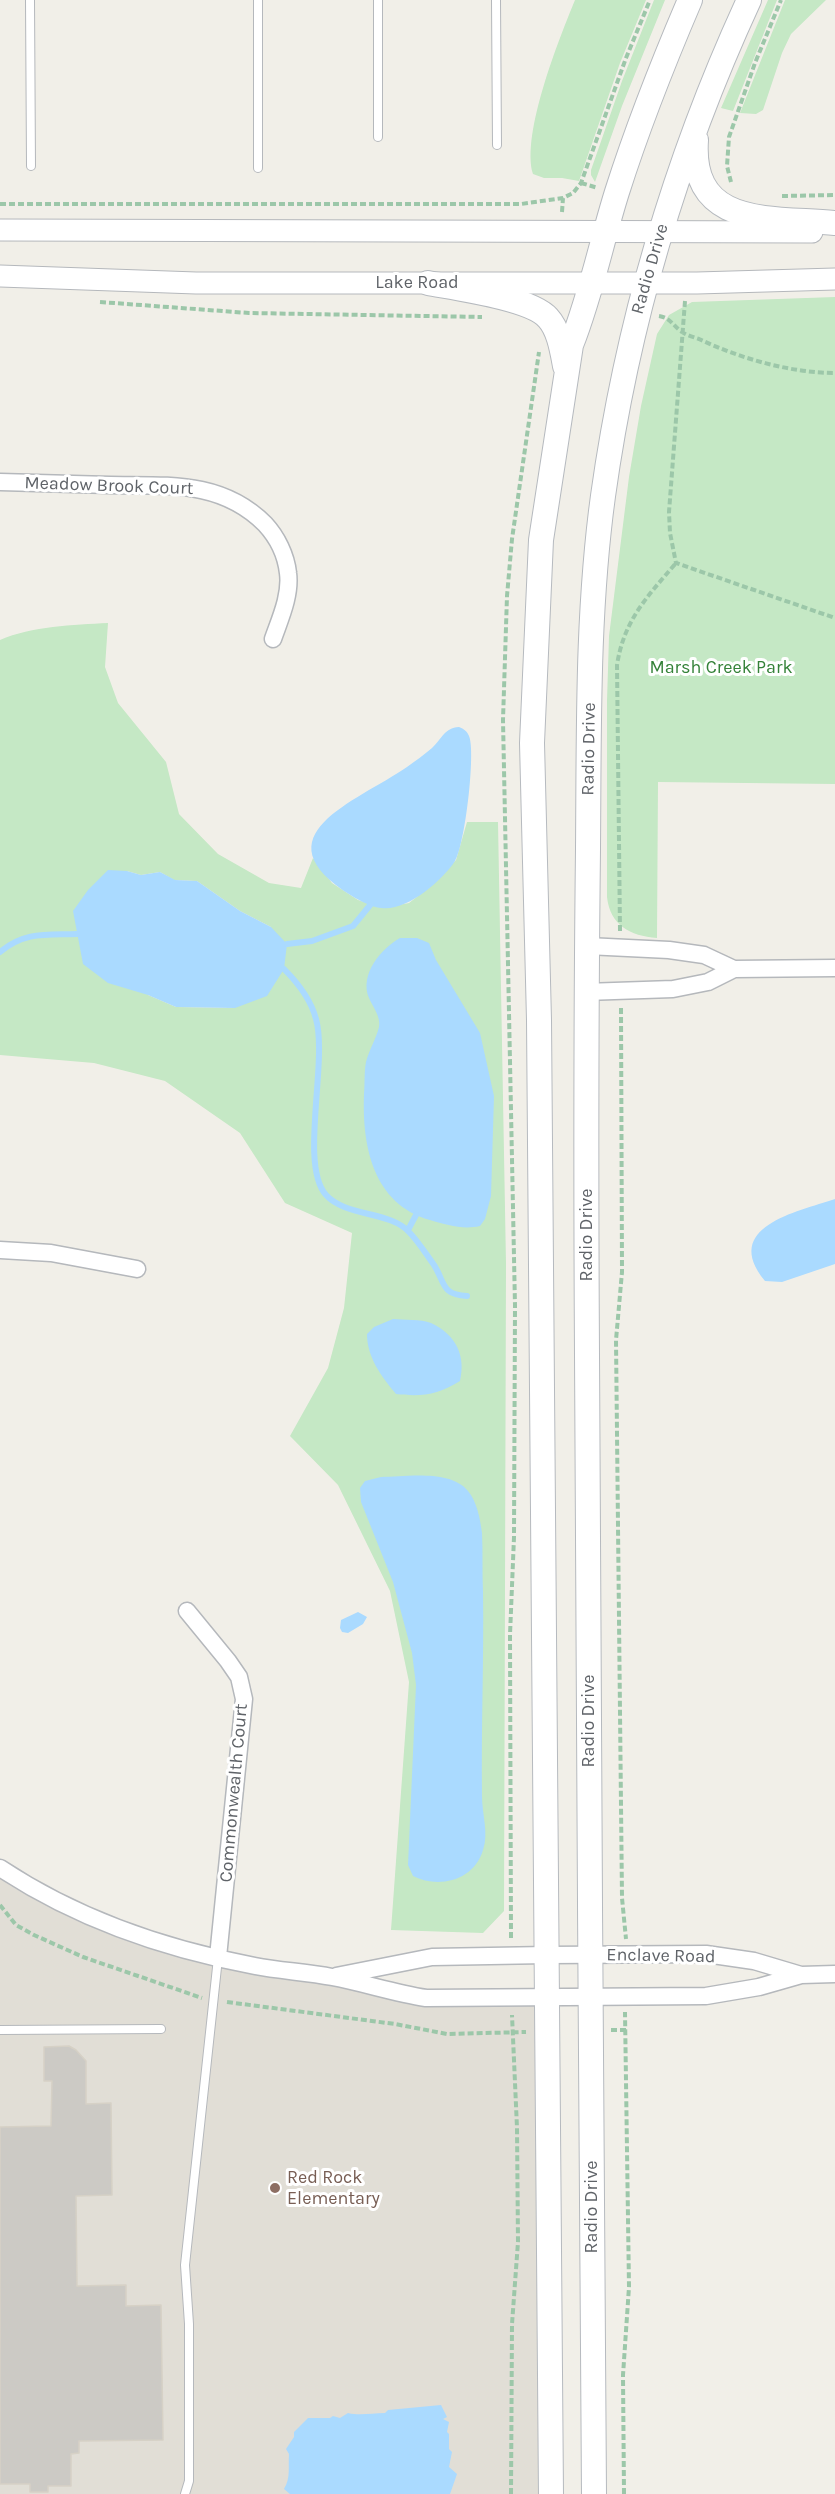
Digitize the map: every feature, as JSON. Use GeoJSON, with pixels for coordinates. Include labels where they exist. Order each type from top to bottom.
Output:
{"type":"FeatureCollection","features":[{"type":"Feature","properties":{"kind":"main road"},"geometry":{"type":"LineString","coordinates":[[551,2494],[540,1043],[532,744],[541,540],[571,345],[582,317],[605,232],[640,123],[690,0]]}},
{"type":"Feature","properties":{"kind":"main road","name":"Radio Drive"},"geometry":{"type":"LineString","coordinates":[[594,2494],[585,992],[593,585],[612,441],[645,283],[701,113],[749,0]]}},
{"type":"Feature","properties":{"kind":"main road"},"geometry":{"type":"LineString","coordinates":[[701,113],[696,138],[697,167],[703,185],[714,201],[727,209],[743,214],[835,223]]}},
{"type":"Feature","properties":{"kind":"main road"},"geometry":{"type":"LineString","coordinates":[[428,283],[516,300],[548,317],[560,340],[567,372]]}},
{"type":"Feature","properties":{"kind":"street"},"geometry":{"type":"LineString","coordinates":[[0,230],[835,232]]}},
{"type":"Feature","properties":{"kind":"street","name":"Lake Road"},"geometry":{"type":"LineString","coordinates":[[0,276],[196,283],[686,283],[835,279]]}},
{"type":"Feature","properties":{"kind":"street","name":"Meadow Brook Court"},"geometry":{"type":"LineString","coordinates":[[0,482],[187,487],[231,498],[252,511],[271,531],[284,553],[289,575],[288,584],[285,604],[273,639]]}},
{"type":"Feature","properties":{"kind":"street"},"geometry":{"type":"LineString","coordinates":[[587,946],[669,950],[704,955],[734,969],[835,968]]}},
{"type":"Feature","properties":{"kind":"street"},"geometry":{"type":"LineString","coordinates":[[585,992],[673,989],[708,982],[734,969]]}},
{"type":"Feature","properties":{"kind":"street"},"geometry":{"type":"LineString","coordinates":[[0,1250],[51,1253],[137,1269]]}},
{"type":"Feature","properties":{"kind":"street","name":"Commonwealth Court"},"geometry":{"type":"LineString","coordinates":[[187,1611],[239,1677],[244,1699],[218,1958]]}},
{"type":"Feature","properties":{"kind":"street"},"geometry":{"type":"LineString","coordinates":[[0,1868],[54,1900],[144,1938],[255,1966],[332,1977]]}},
{"type":"Feature","properties":{"kind":"street","name":"Enclave Road"},"geometry":{"type":"LineString","coordinates":[[332,1977],[432,1957],[547,1954],[590,1956],[706,1954],[754,1961],[801,1975]]}},
{"type":"Feature","properties":{"kind":"street","name":"Enclave Road"},"geometry":{"type":"LineString","coordinates":[[332,1977],[395,1993],[426,1998],[590,1998],[706,1996],[759,1987],[801,1975],[835,1974]]}},
{"type":"Feature","properties":{"kind":"lane"},"geometry":{"type":"LineString","coordinates":[[30,0],[31,166]]}},
{"type":"Feature","properties":{"kind":"lane"},"geometry":{"type":"LineString","coordinates":[[258,0],[258,168]]}},
{"type":"Feature","properties":{"kind":"lane"},"geometry":{"type":"LineString","coordinates":[[378,0],[378,137]]}},
{"type":"Feature","properties":{"kind":"lane"},"geometry":{"type":"LineString","coordinates":[[496,0],[497,145]]}},
{"type":"Feature","properties":{"kind":"lane"},"geometry":{"type":"LineString","coordinates":[[186,2494],[189,2481],[189,2324],[184,2265],[218,1958]]}},
{"type":"Feature","properties":{"kind":"lane"},"geometry":{"type":"LineString","coordinates":[[0,2030],[161,2029]]}},
{"type":"Feature","properties":{"kind":"path"},"geometry":{"type":"LineString","coordinates":[[0,204],[521,204],[563,198],[573,193],[584,176],[650,0]]}},
{"type":"Feature","properties":{"kind":"path"},"geometry":{"type":"LineString","coordinates":[[735,187],[728,173],[728,140],[755,63],[781,0]]}},
{"type":"Feature","properties":{"kind":"path"},"geometry":{"type":"LineString","coordinates":[[780,196],[835,195]]}},
{"type":"Feature","properties":{"kind":"path"},"geometry":{"type":"LineString","coordinates":[[676,563],[669,533],[669,512],[686,283]]}},
{"type":"Feature","properties":{"kind":"path"},"geometry":{"type":"LineString","coordinates":[[97,302],[249,313],[483,317]]}},
{"type":"Feature","properties":{"kind":"path"},"geometry":{"type":"LineString","coordinates":[[681,331],[706,343],[762,361],[822,373],[835,373]]}},
{"type":"Feature","properties":{"kind":"path"},"geometry":{"type":"LineString","coordinates":[[511,1931],[510,1635],[514,1537],[515,1306],[503,720],[507,596],[512,539],[540,342]]}},
{"type":"Feature","properties":{"kind":"path"},"geometry":{"type":"LineString","coordinates":[[676,563],[835,618]]}},
{"type":"Feature","properties":{"kind":"path"},"geometry":{"type":"LineString","coordinates":[[618,917],[617,666],[620,647],[628,624],[641,603],[676,563]]}},
{"type":"Feature","properties":{"kind":"path"},"geometry":{"type":"LineString","coordinates":[[621,1016],[622,1272],[616,1364],[622,1898],[626,1932]]}},
{"type":"Feature","properties":{"kind":"path"},"geometry":{"type":"LineString","coordinates":[[0,1905],[16,1925],[34,1935],[83,1957],[189,1995]]}},
{"type":"Feature","properties":{"kind":"path"},"geometry":{"type":"LineString","coordinates":[[238,2003],[395,2024],[447,2034],[512,2032],[517,2128],[518,2242],[512,2324],[511,2494]]}},
{"type":"Feature","properties":{"kind":"path"},"geometry":{"type":"LineString","coordinates":[[624,2494],[623,2375],[629,2287],[626,2030]]}},
{"type":"Feature","properties":{"kind":"shaded area","name":"Red Rock Elementary"},"geometry":{"type":"Polygon","coordinates":[[[0,1868],[101,1921],[395,1993],[548,1998],[551,2494],[0,2494],[0,1868]]]}},
{"type":"Feature","properties":{"kind":"green space"},"geometry":{"type":"Polygon","coordinates":[[[575,0],[646,0],[620,63],[579,181],[544,178],[533,174],[531,157],[532,135],[544,87],[575,0]]]}},
{"type":"Feature","properties":{"kind":"green space"},"geometry":{"type":"Polygon","coordinates":[[[654,0],[665,0],[622,106],[595,182],[591,170],[622,81],[654,0]]]}},
{"type":"Feature","properties":{"kind":"green space"},"geometry":{"type":"Polygon","coordinates":[[[768,0],[777,0],[733,111],[721,108],[768,0]]]}},
{"type":"Feature","properties":{"kind":"green space"},"geometry":{"type":"Polygon","coordinates":[[[785,0],[826,0],[791,34],[782,53],[763,110],[756,114],[740,113],[785,0]]]}},
{"type":"Feature","properties":{"kind":"green space","name":"Marsh Creek Park"},"geometry":{"type":"Polygon","coordinates":[[[835,297],[835,784],[658,782],[657,938],[638,935],[617,922],[612,915],[607,897],[609,636],[629,477],[641,406],[657,334],[669,315],[692,302],[835,297]]]}},
{"type":"Feature","properties":{"kind":"green space"},"geometry":{"type":"Polygon","coordinates":[[[108,623],[105,667],[118,703],[166,762],[179,814],[218,854],[269,883],[301,888],[313,858],[332,883],[358,900],[382,908],[409,903],[432,885],[456,860],[467,822],[498,822],[506,1264],[504,1911],[483,1933],[391,1930],[409,1682],[390,1591],[338,1485],[290,1436],[328,1368],[344,1308],[352,1233],[285,1203],[240,1133],[165,1081],[94,1063],[0,1055],[0,640],[39,629],[108,623]],[[127,871],[148,995],[176,1007],[235,1008],[271,927],[240,911],[197,881],[174,880],[160,872],[141,875],[127,871]]]}},
{"type":"Feature","properties":{"kind":"water"},"geometry":{"type":"Polygon","coordinates":[[[459,727],[469,736],[471,745],[470,778],[466,819],[459,852],[449,869],[422,894],[391,908],[366,904],[324,875],[312,855],[313,838],[324,822],[363,793],[407,767],[432,748],[450,729],[459,727]]]}},
{"type":"Feature","properties":{"kind":"water"},"geometry":{"type":"Polygon","coordinates":[[[108,870],[127,871],[141,875],[160,872],[175,880],[197,881],[240,911],[271,927],[287,944],[284,969],[267,996],[235,1008],[176,1007],[148,995],[108,983],[83,964],[73,911],[88,890],[108,870]]]}},
{"type":"Feature","properties":{"kind":"water"},"geometry":{"type":"Polygon","coordinates":[[[400,938],[417,938],[429,943],[436,960],[480,1033],[494,1096],[491,1196],[485,1219],[480,1226],[449,1225],[411,1212],[395,1201],[384,1187],[369,1152],[364,1114],[365,1070],[379,1023],[369,998],[367,980],[380,955],[400,938]]]}},
{"type":"Feature","properties":{"kind":"water"},"geometry":{"type":"Polygon","coordinates":[[[835,1199],[835,1264],[782,1282],[765,1281],[754,1263],[752,1247],[758,1235],[784,1216],[835,1199]]]}},
{"type":"Feature","properties":{"kind":"water"},"geometry":{"type":"Polygon","coordinates":[[[393,1319],[431,1323],[447,1333],[460,1354],[462,1372],[460,1381],[429,1394],[396,1394],[372,1358],[367,1334],[374,1327],[393,1319]]]}},
{"type":"Feature","properties":{"kind":"water"},"geometry":{"type":"Polygon","coordinates":[[[381,1477],[439,1477],[460,1484],[474,1500],[481,1527],[482,1796],[485,1844],[472,1869],[444,1882],[433,1882],[413,1876],[408,1865],[416,1685],[412,1653],[393,1582],[361,1502],[360,1488],[365,1481],[381,1477]]]}},
{"type":"Feature","properties":{"kind":"water"},"geometry":{"type":"Polygon","coordinates":[[[358,1612],[367,1617],[363,1624],[348,1633],[342,1632],[341,1620],[358,1612]]]}},
{"type":"Feature","properties":{"kind":"water"},"geometry":{"type":"Polygon","coordinates":[[[441,2405],[447,2417],[443,2419],[449,2422],[447,2432],[449,2449],[452,2452],[449,2467],[457,2474],[450,2494],[290,2494],[284,2489],[289,2472],[289,2454],[286,2449],[294,2437],[294,2432],[308,2418],[333,2416],[340,2418],[348,2413],[385,2413],[388,2410],[441,2405]]]}},
{"type":"Feature","properties":{"kind":"building"},"geometry":{"type":"Polygon","coordinates":[[[69,2046],[86,2061],[86,2104],[111,2103],[112,2195],[76,2196],[77,2286],[126,2285],[126,2306],[161,2305],[163,2440],[79,2441],[79,2453],[71,2454],[71,2486],[48,2486],[48,2492],[30,2492],[30,2484],[0,2484],[0,2127],[51,2126],[52,2081],[44,2081],[44,2047],[69,2046]]]}},
{"type":"Feature","properties":{"kind":"waterway"},"geometry":{"type":"LineString","coordinates":[[287,944],[312,941],[353,926],[371,904]]}},
{"type":"Feature","properties":{"kind":"waterway"},"geometry":{"type":"LineString","coordinates":[[0,952],[27,937],[77,934]]}},
{"type":"Feature","properties":{"kind":"waterway"},"geometry":{"type":"LineString","coordinates":[[284,969],[303,992],[316,1019],[319,1060],[314,1137],[318,1181],[326,1195],[335,1202],[401,1225],[422,1248],[448,1290],[467,1296]]}},
{"type":"Feature","properties":{"kind":"waterway"},"geometry":{"type":"LineString","coordinates":[[408,1230],[416,1215]]}},
{"type":"Feature","properties":{"kind":"place","name":"Red Rock Elementary"},"geometry":{"type":"Point","coordinates":[275,2188]}}]}
